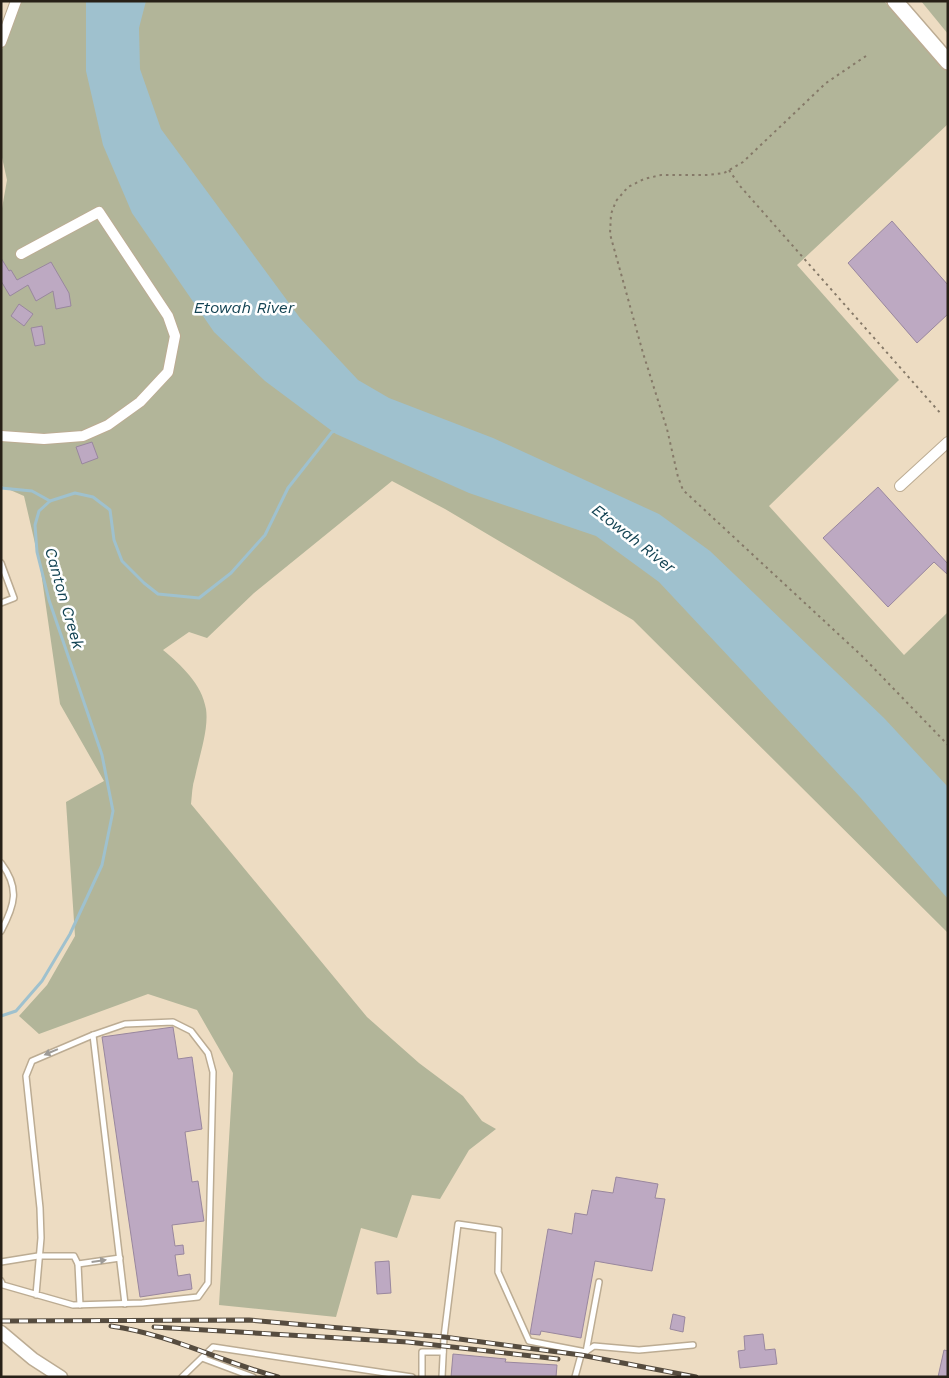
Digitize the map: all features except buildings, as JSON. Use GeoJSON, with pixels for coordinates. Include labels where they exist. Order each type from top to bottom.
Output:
{"type":"FeatureCollection","features":[{"type":"Feature","properties":{"kind":"main road"},"geometry":{"type":"LineString","coordinates":[[895,1],[948,62]]}},
{"type":"Feature","properties":{"kind":"street"},"geometry":{"type":"LineString","coordinates":[[1,42],[16,1]]}},
{"type":"Feature","properties":{"kind":"street"},"geometry":{"type":"LineString","coordinates":[[1,436],[44,440],[84,436],[108,425],[140,402],[168,372],[176,336],[168,316],[99,212],[21,254]]}},
{"type":"Feature","properties":{"kind":"street"},"geometry":{"type":"LineString","coordinates":[[900,486],[948,442]]}},
{"type":"Feature","properties":{"kind":"street"},"geometry":{"type":"LineString","coordinates":[[1,1332],[46,1373],[62,1377]]}},
{"type":"Feature","properties":{"kind":"lane"},"geometry":{"type":"LineString","coordinates":[[1,563],[14,598],[1,603]]}},
{"type":"Feature","properties":{"kind":"lane"},"geometry":{"type":"LineString","coordinates":[[1,863],[12,879],[15,891],[13,902],[1,931]]}},
{"type":"Feature","properties":{"kind":"lane"},"geometry":{"type":"LineString","coordinates":[[1,1282],[3,1285],[36,1295],[73,1306],[125,1304],[198,1297],[208,1283],[213,1072],[208,1053],[191,1031],[173,1022],[125,1024],[93,1035],[32,1061],[26,1076],[40,1208],[41,1238],[36,1295]]}},
{"type":"Feature","properties":{"kind":"lane"},"geometry":{"type":"LineString","coordinates":[[93,1035],[125,1304]]}},
{"type":"Feature","properties":{"kind":"lane"},"geometry":{"type":"LineString","coordinates":[[442,1377],[443,1352],[458,1224],[499,1230],[498,1272],[528,1341],[586,1352]]}},
{"type":"Feature","properties":{"kind":"lane"},"geometry":{"type":"LineString","coordinates":[[1,1262],[38,1256],[74,1256],[78,1264],[80,1305]]}},
{"type":"Feature","properties":{"kind":"lane"},"geometry":{"type":"LineString","coordinates":[[78,1264],[120,1258]]}},
{"type":"Feature","properties":{"kind":"lane"},"geometry":{"type":"LineString","coordinates":[[586,1352],[599,1282]]}},
{"type":"Feature","properties":{"kind":"lane"},"geometry":{"type":"LineString","coordinates":[[576,1377],[581,1355],[594,1346],[640,1350],[693,1345]]}},
{"type":"Feature","properties":{"kind":"lane"},"geometry":{"type":"LineString","coordinates":[[182,1377],[213,1347],[412,1377]]}},
{"type":"Feature","properties":{"kind":"lane"},"geometry":{"type":"LineString","coordinates":[[422,1377],[422,1352],[443,1352]]}},
{"type":"Feature","properties":{"kind":"lane"},"geometry":{"type":"LineString","coordinates":[[202,1358],[253,1377]]}},
{"type":"Feature","properties":{"kind":"path"},"geometry":{"type":"LineString","coordinates":[[866,56],[826,83],[743,162],[724,173],[661,175],[644,179],[628,187],[616,201],[611,214],[610,234],[683,490],[862,656],[948,746]]}},
{"type":"Feature","properties":{"kind":"path"},"geometry":{"type":"LineString","coordinates":[[729,170],[740,186],[942,415]]}},
{"type":"Feature","properties":{"kind":"green space"},"geometry":{"type":"Polygon","coordinates":[[[19,1],[884,1],[948,71],[948,124],[797,265],[899,380],[769,506],[904,655],[948,612],[948,933],[633,620],[445,509],[392,481],[254,593],[207,638],[189,632],[163,650],[190,676],[200,691],[206,709],[205,734],[193,784],[191,804],[367,1017],[419,1063],[463,1096],[482,1121],[496,1129],[469,1150],[440,1199],[412,1195],[397,1238],[361,1228],[336,1317],[219,1305],[233,1073],[197,1010],[148,994],[39,1034],[19,1016],[47,985],[75,936],[66,802],[104,781],[60,704],[40,565],[24,496],[1,486],[1,214],[7,180],[1,153],[1,52],[19,1]]]}},
{"type":"Feature","properties":{"kind":"green space"},"geometry":{"type":"Polygon","coordinates":[[[921,1],[948,1],[948,34],[921,1]]]}},
{"type":"Feature","properties":{"kind":"water","name":"Etowah River"},"geometry":{"type":"Polygon","coordinates":[[[86,1],[146,1],[139,28],[140,69],[161,129],[300,318],[358,380],[389,398],[493,438],[659,514],[710,551],[884,718],[948,787],[948,899],[860,797],[659,582],[596,536],[469,493],[336,434],[265,381],[214,332],[132,213],[103,145],[86,71],[86,1]]]}},
{"type":"Feature","properties":{"kind":"waterway","name":"Canton Creek"},"geometry":{"type":"LineString","coordinates":[[1,1016],[16,1011],[42,981],[70,934],[102,865],[113,811],[102,755],[49,600],[37,552],[35,525],[39,511],[50,501],[75,493],[93,497],[110,510],[114,540],[122,561],[144,583],[158,594],[199,598],[231,573],[265,535],[288,488],[332,432],[336,431]]}},
{"type":"Feature","properties":{"kind":"waterway"},"geometry":{"type":"LineString","coordinates":[[1,488],[32,491],[50,501]]}},
{"type":"Feature","properties":{"kind":"railway"},"geometry":{"type":"LineString","coordinates":[[1,1321],[249,1320],[444,1337],[581,1355],[696,1377]]}},
{"type":"Feature","properties":{"kind":"railway"},"geometry":{"type":"LineString","coordinates":[[111,1326],[154,1335],[278,1377]]}},
{"type":"Feature","properties":{"kind":"railway"},"geometry":{"type":"LineString","coordinates":[[154,1327],[408,1342],[558,1359]]}}]}
